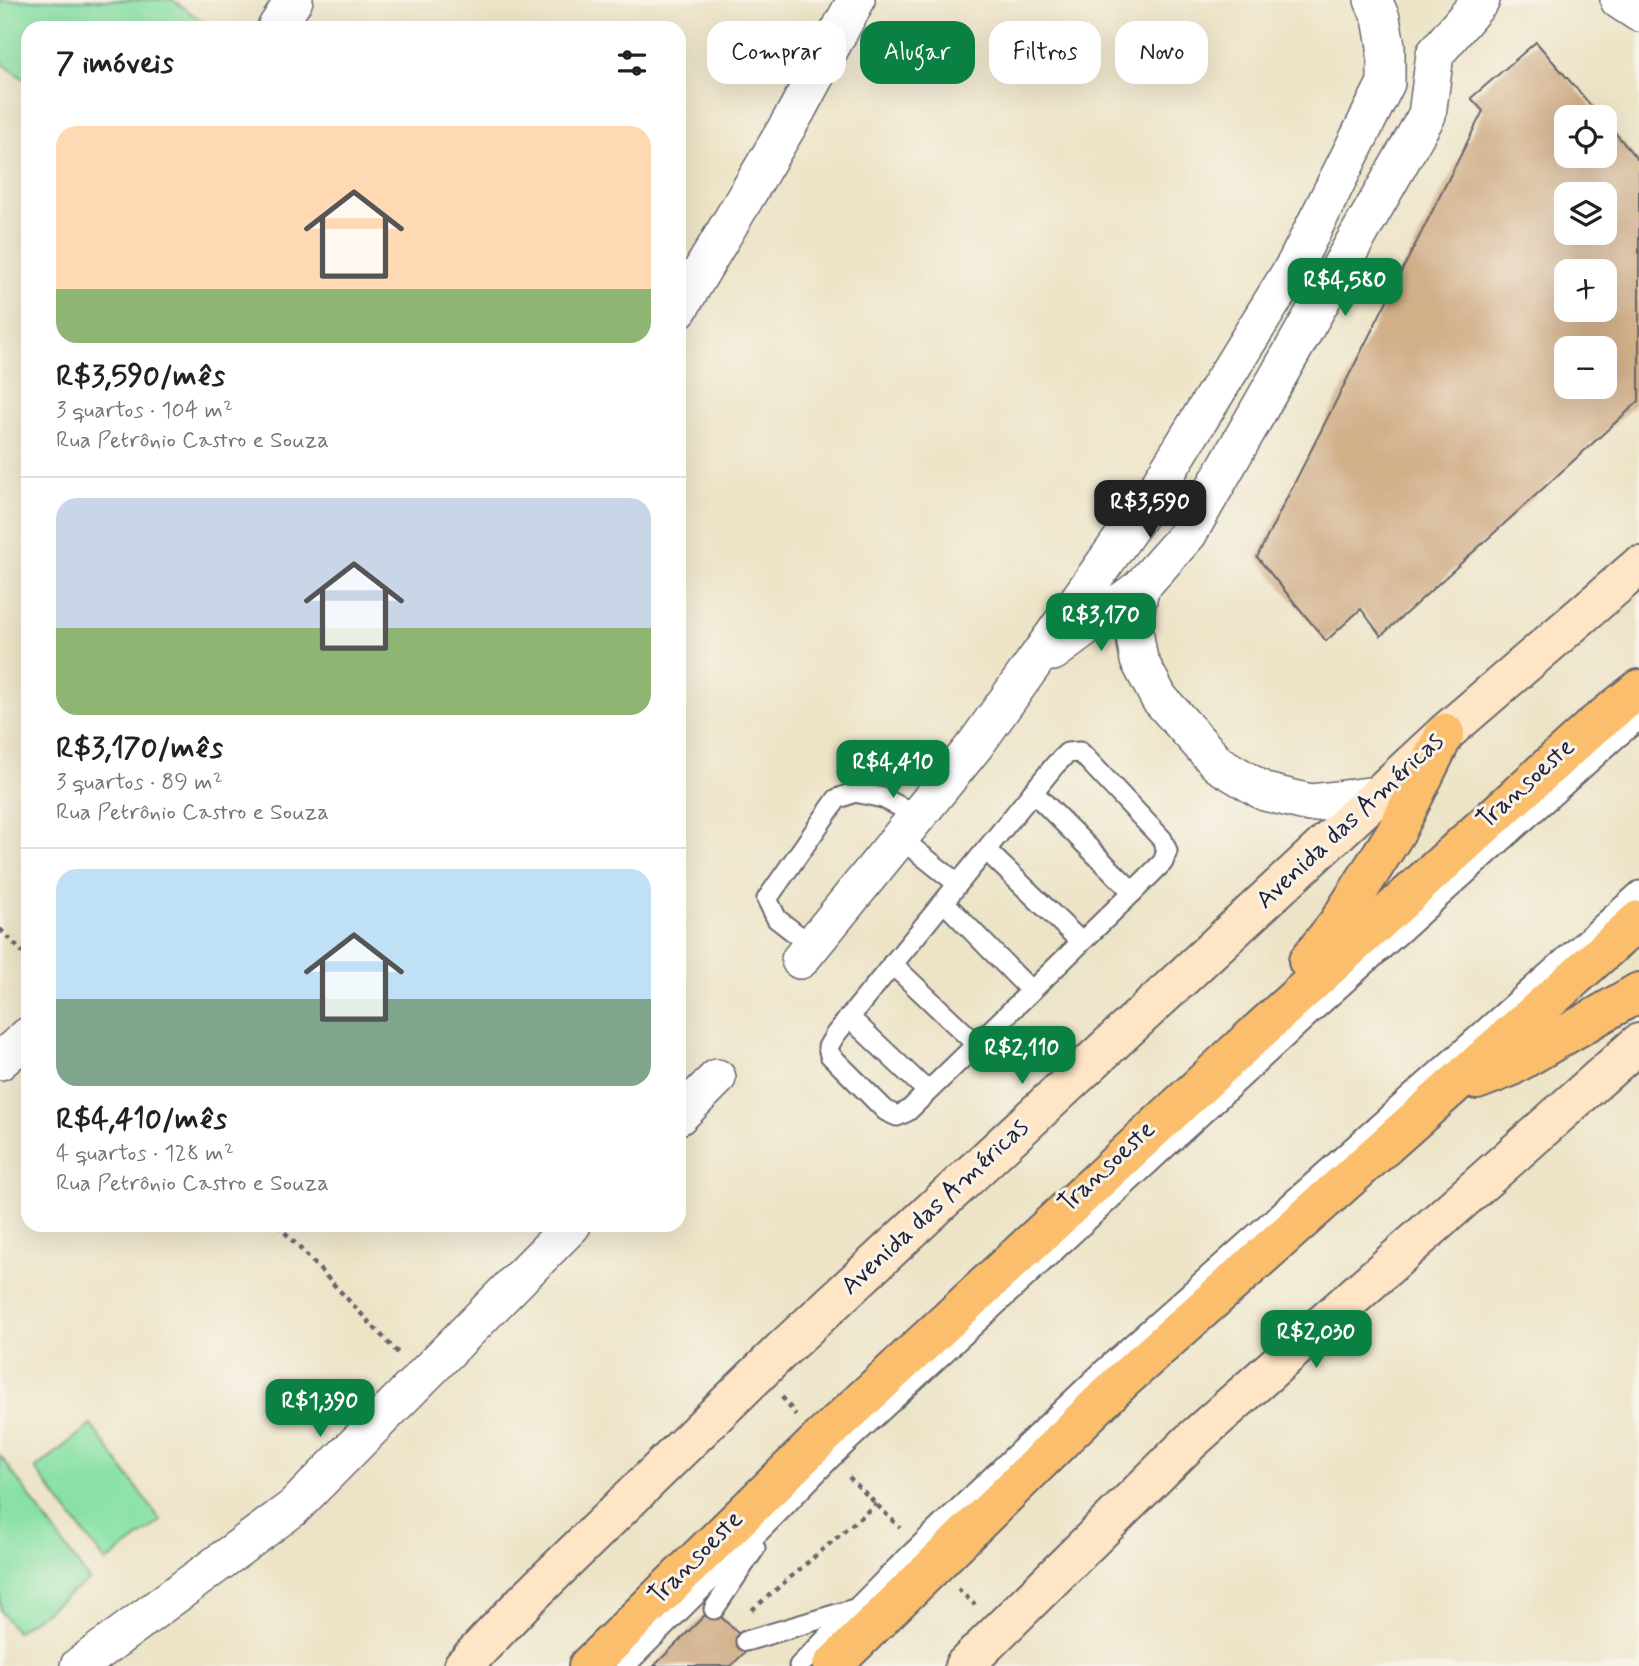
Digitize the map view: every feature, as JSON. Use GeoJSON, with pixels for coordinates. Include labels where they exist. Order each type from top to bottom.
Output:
{"type":"FeatureCollection","features":[{"type":"Feature","properties":{"kind":"highway"},"geometry":{"type":"LineString","coordinates":[[588,1666],[817,1442],[1237,1051],[1593,726],[1639,689]]}},
{"type":"Feature","properties":{"kind":"highway"},"geometry":{"type":"LineString","coordinates":[[1237,1051],[1338,923],[1397,830],[1445,733]]}},
{"type":"Feature","properties":{"kind":"highway"},"geometry":{"type":"LineString","coordinates":[[832,1666],[1123,1380],[1639,920]]}},
{"type":"Feature","properties":{"kind":"highway"},"geometry":{"type":"LineString","coordinates":[[1446,1092],[1508,1068],[1639,992]]}},
{"type":"Feature","properties":{"kind":"main road","name":"Avenida das Américas"},"geometry":{"type":"LineString","coordinates":[[463,1666],[525,1601],[782,1350],[1377,795],[1639,566]]}},
{"type":"Feature","properties":{"kind":"main road"},"geometry":{"type":"LineString","coordinates":[[964,1666],[1191,1441],[1639,1043]]}},
{"type":"Feature","properties":{"kind":"street"},"geometry":{"type":"LineString","coordinates":[[280,21],[294,0]]}},
{"type":"Feature","properties":{"kind":"street"},"geometry":{"type":"LineString","coordinates":[[686,297],[796,111],[856,0]]}},
{"type":"Feature","properties":{"kind":"street"},"geometry":{"type":"LineString","coordinates":[[806,953],[976,744],[1149,501],[1296,263],[1387,83],[1386,46],[1381,18],[1373,0]]}},
{"type":"Feature","properties":{"kind":"street"},"geometry":{"type":"LineString","coordinates":[[1027,672],[1140,588],[1188,534],[1427,116],[1434,54],[1481,0]]}},
{"type":"Feature","properties":{"kind":"street"},"geometry":{"type":"LineString","coordinates":[[1619,0],[1639,13]]}},
{"type":"Feature","properties":{"kind":"street"},"geometry":{"type":"LineString","coordinates":[[1386,46],[1409,40],[1422,44],[1434,54]]}},
{"type":"Feature","properties":{"kind":"street"},"geometry":{"type":"LineString","coordinates":[[1149,501],[1188,534]]}},
{"type":"Feature","properties":{"kind":"street"},"geometry":{"type":"LineString","coordinates":[[1140,588],[1133,625],[1139,660],[1159,698],[1218,764],[1265,793],[1310,803],[1377,795]]}},
{"type":"Feature","properties":{"kind":"street"},"geometry":{"type":"LineString","coordinates":[[0,1061],[21,1042]]}},
{"type":"Feature","properties":{"kind":"street"},"geometry":{"type":"LineString","coordinates":[[686,1109],[717,1078]]}},
{"type":"Feature","properties":{"kind":"street"},"geometry":{"type":"LineString","coordinates":[[79,1666],[293,1508],[565,1232]]}},
{"type":"Feature","properties":{"kind":"lane","name":"Transoeste"},"geometry":{"type":"LineString","coordinates":[[625,1666],[831,1458],[1290,1034],[1639,720]]}},
{"type":"Feature","properties":{"kind":"lane"},"geometry":{"type":"LineString","coordinates":[[1080,752],[1162,839],[1167,851],[1163,862],[908,1111],[897,1116],[886,1111],[830,1055],[828,1047],[849,1017],[1033,792],[1067,753],[1080,752]]}},
{"type":"Feature","properties":{"kind":"lane"},"geometry":{"type":"LineString","coordinates":[[806,953],[777,919],[768,899],[837,799],[855,792],[883,798],[958,884]]}},
{"type":"Feature","properties":{"kind":"lane"},"geometry":{"type":"LineString","coordinates":[[1033,792],[1133,892]]}},
{"type":"Feature","properties":{"kind":"lane"},"geometry":{"type":"LineString","coordinates":[[986,850],[1081,942]]}},
{"type":"Feature","properties":{"kind":"lane"},"geometry":{"type":"LineString","coordinates":[[799,1666],[1106,1367],[1639,891]]}},
{"type":"Feature","properties":{"kind":"lane"},"geometry":{"type":"LineString","coordinates":[[944,902],[1031,991]]}},
{"type":"Feature","properties":{"kind":"lane"},"geometry":{"type":"LineString","coordinates":[[892,964],[976,1044]]}},
{"type":"Feature","properties":{"kind":"lane"},"geometry":{"type":"LineString","coordinates":[[849,1017],[928,1091]]}},
{"type":"Feature","properties":{"kind":"lane"},"geometry":{"type":"LineString","coordinates":[[714,1609],[779,1512]]}},
{"type":"Feature","properties":{"kind":"lane"},"geometry":{"type":"LineString","coordinates":[[746,1641],[855,1609]]}},
{"type":"Feature","properties":{"kind":"path"},"geometry":{"type":"LineString","coordinates":[[0,929],[21,951]]}},
{"type":"Feature","properties":{"kind":"path"},"geometry":{"type":"LineString","coordinates":[[285,1232],[421,1378]]}},
{"type":"Feature","properties":{"kind":"path"},"geometry":{"type":"LineString","coordinates":[[844,1471],[902,1530]]}},
{"type":"Feature","properties":{"kind":"path"},"geometry":{"type":"LineString","coordinates":[[742,1618],[876,1504]]}},
{"type":"Feature","properties":{"kind":"path"},"geometry":{"type":"LineString","coordinates":[[950,1581],[983,1613]]}},
{"type":"Feature","properties":{"kind":"green space"},"geometry":{"type":"Polygon","coordinates":[[[0,0],[173,0],[202,21],[21,21],[21,77],[0,62],[0,0]]]}},
{"type":"Feature","properties":{"kind":"green space"},"geometry":{"type":"Polygon","coordinates":[[[91,1425],[161,1521],[106,1562],[35,1469],[91,1425]]]}},
{"type":"Feature","properties":{"kind":"green space"},"geometry":{"type":"Polygon","coordinates":[[[0,1455],[89,1580],[16,1632],[0,1610],[0,1455]]]}},
{"type":"Feature","properties":{"kind":"building"},"geometry":{"type":"Polygon","coordinates":[[[1536,42],[1591,105],[1554,105],[1554,168],[1617,168],[1617,135],[1639,161],[1639,401],[1381,636],[1361,609],[1326,641],[1257,557],[1483,111],[1471,98],[1536,42]]]}},
{"type":"Feature","properties":{"kind":"building"},"geometry":{"type":"Polygon","coordinates":[[[712,1608],[751,1646],[731,1666],[654,1666],[712,1608]]]}}]}
